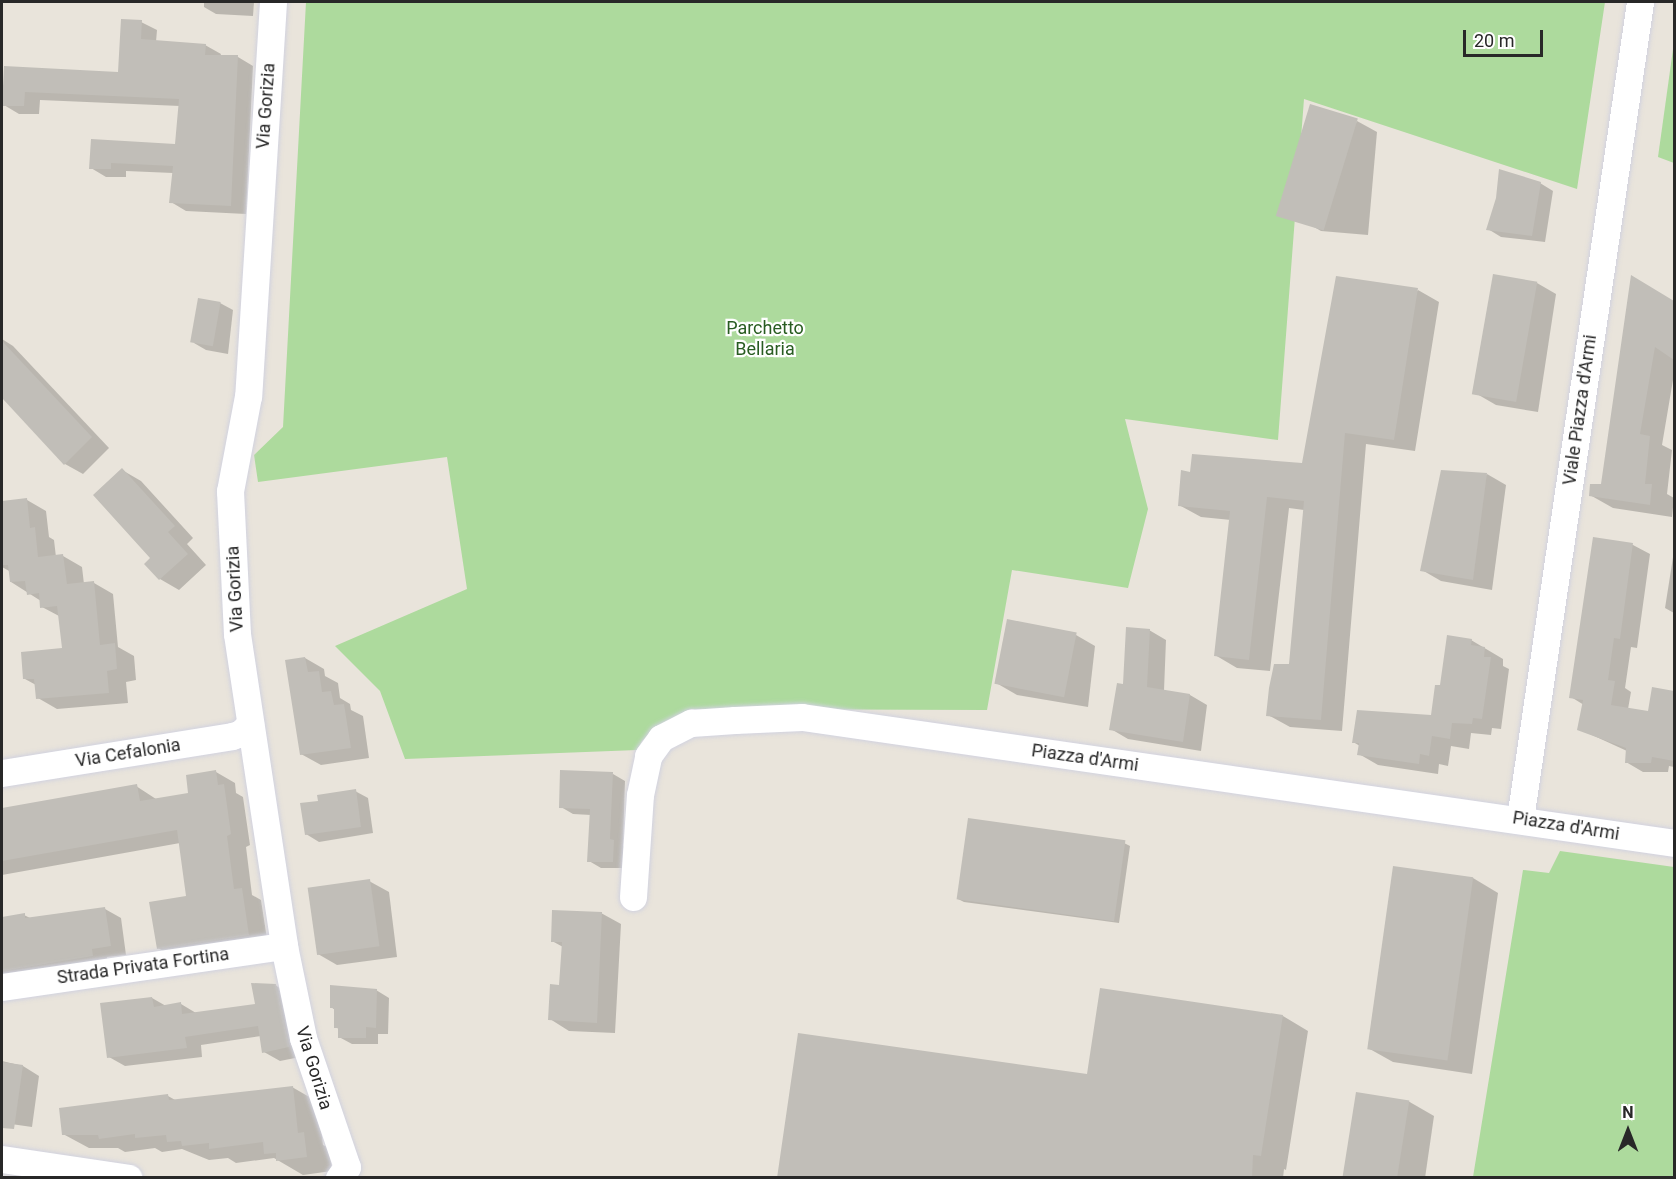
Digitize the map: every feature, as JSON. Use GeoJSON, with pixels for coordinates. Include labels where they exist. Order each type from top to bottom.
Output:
{"type":"FeatureCollection","features":[{"type":"Feature","properties":{"kind":"street","name":"Via Gorizia"},"geometry":{"type":"LineString","coordinates":[[273,2],[248,396],[230,491],[237,634],[284,946],[303,1038],[343,1172]]}},
{"type":"Feature","properties":{"kind":"street","name":"Viale Piazza d'Armi"},"geometry":{"type":"LineString","coordinates":[[1520,819],[1640,2]]}},
{"type":"Feature","properties":{"kind":"street","name":"Piazza d'Armi"},"geometry":{"type":"LineString","coordinates":[[633,897],[640,795],[648,756],[661,738],[691,723],[802,717],[1674,843]]}},
{"type":"Feature","properties":{"kind":"street","name":"Via Cefalonia"},"geometry":{"type":"LineString","coordinates":[[2,773],[232,736],[241,733],[250,724]]}},
{"type":"Feature","properties":{"kind":"street","name":"Strada Privata Fortina"},"geometry":{"type":"LineString","coordinates":[[2,987],[284,946]]}},
{"type":"Feature","properties":{"kind":"street"},"geometry":{"type":"LineString","coordinates":[[2,1159],[129,1178]]}},
{"type":"Feature","properties":{"kind":"green space","name":"Parchetto Bellaria"},"geometry":{"type":"Polygon","coordinates":[[[306,2],[1605,2],[1577,189],[1304,99],[1278,440],[1125,419],[1148,509],[1128,588],[1012,570],[987,710],[690,709],[653,730],[637,750],[405,759],[380,691],[335,646],[467,589],[447,457],[258,482],[254,455],[283,427],[306,2]]]}},
{"type":"Feature","properties":{"kind":"green space"},"geometry":{"type":"Polygon","coordinates":[[[1674,42],[1674,163],[1658,157],[1674,42]]]}},
{"type":"Feature","properties":{"kind":"green space"},"geometry":{"type":"Polygon","coordinates":[[[1560,851],[1674,867],[1674,1177],[1473,1177],[1523,870],[1549,873],[1560,851]]]}},
{"type":"Feature","properties":{"kind":"building"},"geometry":{"type":"Polygon","coordinates":[[[121,19],[142,20],[141,39],[206,44],[205,55],[238,55],[231,206],[169,203],[173,166],[111,163],[111,169],[89,169],[91,139],[175,144],[179,99],[25,92],[24,106],[2,106],[4,66],[118,72],[121,19]]]}},
{"type":"Feature","properties":{"kind":"building"},"geometry":{"type":"Polygon","coordinates":[[[1310,104],[1358,119],[1324,231],[1276,216],[1310,104]]]}},
{"type":"Feature","properties":{"kind":"building"},"geometry":{"type":"Polygon","coordinates":[[[1499,169],[1541,182],[1532,236],[1486,230],[1496,198],[1499,169]]]}},
{"type":"Feature","properties":{"kind":"building"},"geometry":{"type":"Polygon","coordinates":[[[1493,274],[1537,282],[1516,402],[1472,394],[1493,274]]]}},
{"type":"Feature","properties":{"kind":"building"},"geometry":{"type":"Polygon","coordinates":[[[1631,275],[1674,301],[1674,360],[1655,347],[1640,434],[1650,436],[1645,484],[1652,484],[1650,505],[1589,496],[1590,484],[1601,484],[1631,275]]]}},
{"type":"Feature","properties":{"kind":"building"},"geometry":{"type":"Polygon","coordinates":[[[1336,276],[1418,288],[1394,440],[1345,433],[1321,720],[1266,716],[1274,664],[1289,664],[1304,501],[1267,497],[1249,660],[1214,656],[1230,511],[1178,506],[1181,470],[1190,472],[1192,454],[1302,463],[1336,276]]]}},
{"type":"Feature","properties":{"kind":"building"},"geometry":{"type":"Polygon","coordinates":[[[198,298],[221,302],[213,346],[190,342],[198,298]]]}},
{"type":"Feature","properties":{"kind":"building"},"geometry":{"type":"Polygon","coordinates":[[[2,341],[92,437],[64,465],[2,398],[2,341]]]}},
{"type":"Feature","properties":{"kind":"building"},"geometry":{"type":"Polygon","coordinates":[[[122,468],[175,526],[168,532],[188,554],[159,580],[144,564],[150,558],[93,495],[122,468]]]}},
{"type":"Feature","properties":{"kind":"building"},"geometry":{"type":"Polygon","coordinates":[[[1441,470],[1487,473],[1473,580],[1420,571],[1441,470]]]}},
{"type":"Feature","properties":{"kind":"building"},"geometry":{"type":"Polygon","coordinates":[[[27,498],[30,528],[35,527],[38,557],[63,554],[67,584],[94,581],[100,645],[115,643],[117,669],[107,671],[109,693],[36,699],[34,679],[23,679],[21,652],[62,648],[57,606],[40,608],[39,593],[27,595],[25,581],[10,582],[8,565],[2,565],[2,501],[27,498]]]}},
{"type":"Feature","properties":{"kind":"building"},"geometry":{"type":"Polygon","coordinates":[[[1593,537],[1633,543],[1620,639],[1614,638],[1608,680],[1615,681],[1611,705],[1648,711],[1652,687],[1674,691],[1674,761],[1652,757],[1651,763],[1625,763],[1626,748],[1577,730],[1583,700],[1569,698],[1593,537]]]}},
{"type":"Feature","properties":{"kind":"building"},"geometry":{"type":"Polygon","coordinates":[[[1007,619],[1077,633],[1064,697],[994,684],[1007,619]]]}},
{"type":"Feature","properties":{"kind":"building"},"geometry":{"type":"Polygon","coordinates":[[[1126,627],[1150,629],[1147,687],[1190,694],[1183,742],[1109,730],[1117,683],[1123,684],[1126,627]]]}},
{"type":"Feature","properties":{"kind":"building"},"geometry":{"type":"Polygon","coordinates":[[[1447,635],[1472,639],[1471,645],[1485,647],[1484,657],[1491,657],[1482,719],[1473,718],[1472,724],[1452,723],[1450,739],[1432,736],[1429,756],[1420,754],[1419,764],[1357,755],[1359,743],[1352,743],[1357,710],[1431,715],[1435,685],[1440,685],[1447,635]]]}},
{"type":"Feature","properties":{"kind":"building"},"geometry":{"type":"Polygon","coordinates":[[[305,657],[308,672],[319,671],[322,692],[331,691],[334,705],[344,704],[351,748],[300,755],[285,660],[305,657]]]}},
{"type":"Feature","properties":{"kind":"building"},"geometry":{"type":"Polygon","coordinates":[[[216,770],[218,785],[224,784],[231,834],[227,836],[234,889],[242,888],[249,935],[157,949],[149,902],[186,896],[177,830],[2,861],[2,808],[137,784],[140,801],[188,793],[186,775],[216,770]]]}},
{"type":"Feature","properties":{"kind":"building"},"geometry":{"type":"Polygon","coordinates":[[[560,770],[613,772],[610,839],[614,840],[613,862],[587,862],[590,809],[559,808],[560,770]]]}},
{"type":"Feature","properties":{"kind":"building"},"geometry":{"type":"Polygon","coordinates":[[[356,789],[361,827],[305,835],[300,803],[318,801],[317,795],[356,789]]]}},
{"type":"Feature","properties":{"kind":"building"},"geometry":{"type":"Polygon","coordinates":[[[968,818],[1125,840],[1114,921],[957,899],[968,818]]]}},
{"type":"Feature","properties":{"kind":"building"},"geometry":{"type":"Polygon","coordinates":[[[1393,866],[1473,877],[1447,1060],[1367,1049],[1393,866]]]}},
{"type":"Feature","properties":{"kind":"building"},"geometry":{"type":"Polygon","coordinates":[[[370,879],[379,946],[317,955],[308,888],[370,879]]]}},
{"type":"Feature","properties":{"kind":"building"},"geometry":{"type":"Polygon","coordinates":[[[105,907],[111,946],[92,949],[93,956],[2,971],[2,917],[25,913],[25,918],[105,907]]]}},
{"type":"Feature","properties":{"kind":"building"},"geometry":{"type":"Polygon","coordinates":[[[552,910],[602,912],[597,1023],[548,1020],[550,984],[559,985],[562,942],[551,942],[552,910]]]}},
{"type":"Feature","properties":{"kind":"building"},"geometry":{"type":"Polygon","coordinates":[[[251,983],[276,984],[289,1047],[262,1053],[258,1026],[185,1037],[187,1048],[107,1058],[100,1003],[152,997],[154,1007],[181,1002],[182,1014],[255,1004],[251,983]]]}},
{"type":"Feature","properties":{"kind":"building"},"geometry":{"type":"Polygon","coordinates":[[[330,985],[377,989],[376,1028],[366,1027],[366,1038],[338,1038],[338,1028],[334,1028],[334,1008],[330,1008],[330,985]]]}},
{"type":"Feature","properties":{"kind":"building"},"geometry":{"type":"Polygon","coordinates":[[[1100,988],[1283,1015],[1261,1156],[1253,1155],[1252,1178],[777,1178],[798,1033],[1087,1074],[1100,988]]]}},
{"type":"Feature","properties":{"kind":"building"},"geometry":{"type":"Polygon","coordinates":[[[2,1062],[23,1065],[14,1129],[2,1128],[2,1062]]]}},
{"type":"Feature","properties":{"kind":"building"},"geometry":{"type":"Polygon","coordinates":[[[293,1086],[298,1133],[304,1132],[307,1157],[276,1161],[276,1153],[264,1154],[263,1142],[209,1149],[209,1143],[182,1146],[181,1141],[167,1142],[166,1135],[135,1138],[135,1134],[99,1139],[98,1135],[62,1135],[59,1108],[168,1094],[169,1100],[293,1086]]]}},
{"type":"Feature","properties":{"kind":"building"},"geometry":{"type":"Polygon","coordinates":[[[1356,1092],[1409,1100],[1397,1178],[1342,1178],[1356,1092]]]}}]}
